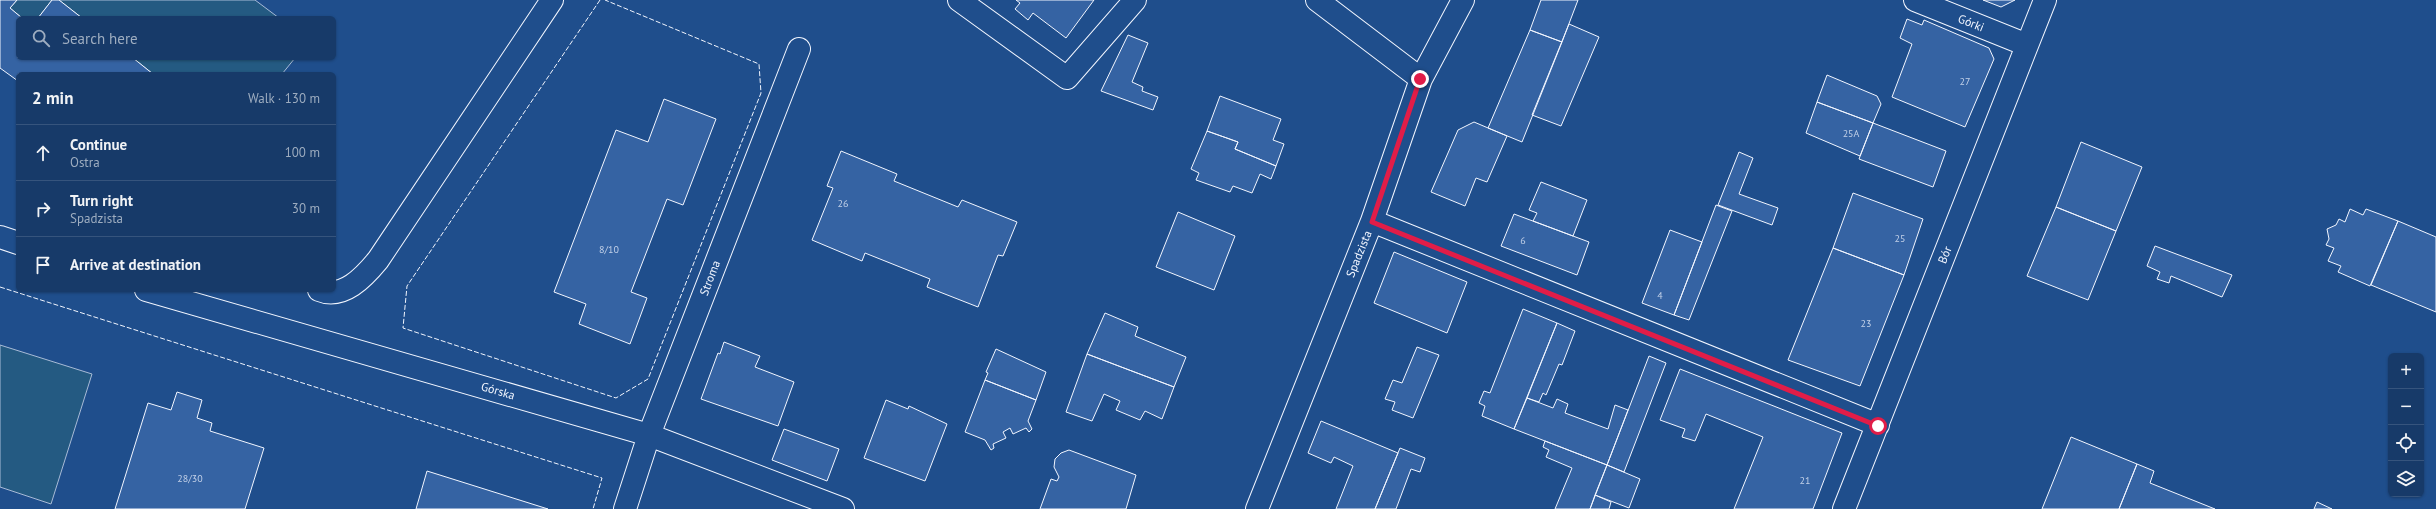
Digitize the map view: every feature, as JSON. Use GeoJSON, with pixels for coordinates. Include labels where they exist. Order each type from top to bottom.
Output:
{"type":"FeatureCollection","features":[{"type":"Feature","properties":{"kind":"street"},"geometry":{"type":"LineString","coordinates":[[336,291],[348,288],[364,277],[378,260],[552,0]]}},
{"type":"Feature","properties":{"kind":"street"},"geometry":{"type":"LineString","coordinates":[[959,0],[1067,78],[1135,0]]}},
{"type":"Feature","properties":{"kind":"street"},"geometry":{"type":"LineString","coordinates":[[1317,0],[1420,79]]}},
{"type":"Feature","properties":{"kind":"street","name":"Spadzista"},"geometry":{"type":"LineString","coordinates":[[1257,509],[1372,222],[1420,79],[1463,0]]}},
{"type":"Feature","properties":{"kind":"street","name":"Górki"},"geometry":{"type":"LineString","coordinates":[[1915,0],[2027,45]]}},
{"type":"Feature","properties":{"kind":"street","name":"Bór"},"geometry":{"type":"LineString","coordinates":[[1844,509],[2045,0]]}},
{"type":"Feature","properties":{"kind":"street","name":"Stroma"},"geometry":{"type":"LineString","coordinates":[[625,509],[649,435],[799,49]]}},
{"type":"Feature","properties":{"kind":"street"},"geometry":{"type":"LineString","coordinates":[[1372,222],[1878,426]]}},
{"type":"Feature","properties":{"kind":"street"},"geometry":{"type":"LineString","coordinates":[[0,237],[16,242]]}},
{"type":"Feature","properties":{"kind":"street","name":"Górska"},"geometry":{"type":"LineString","coordinates":[[153,292],[649,435],[844,509]]}},
{"type":"Feature","properties":{"kind":"street"},"geometry":{"type":"LineString","coordinates":[[323,292],[327,294],[334,292]]}},
{"type":"Feature","properties":{"kind":"shaded area"},"geometry":{"type":"Polygon","coordinates":[[[17,0],[52,0],[40,16],[20,16],[10,8],[17,0]]]}},
{"type":"Feature","properties":{"kind":"shaded area"},"geometry":{"type":"Polygon","coordinates":[[[59,0],[255,0],[276,16],[79,16],[59,0]]]}},
{"type":"Feature","properties":{"kind":"shaded area"},"geometry":{"type":"Polygon","coordinates":[[[136,60],[293,60],[284,72],[150,72],[136,60]]]}},
{"type":"Feature","properties":{"kind":"shaded area"},"geometry":{"type":"Polygon","coordinates":[[[0,345],[92,374],[51,504],[0,487],[0,345]]]}},
{"type":"Feature","properties":{"kind":"building"},"geometry":{"type":"Polygon","coordinates":[[[0,0],[17,0],[10,8],[20,16],[16,16],[16,60],[136,60],[150,72],[16,72],[16,80],[0,68],[0,0]]]}},
{"type":"Feature","properties":{"kind":"building"},"geometry":{"type":"Polygon","coordinates":[[[52,0],[59,0],[79,16],[40,16],[52,0]]]}},
{"type":"Feature","properties":{"kind":"building"},"geometry":{"type":"Polygon","coordinates":[[[1016,0],[1094,0],[1066,38],[1033,13],[1028,20],[1015,9],[1020,3],[1016,0]]]}},
{"type":"Feature","properties":{"kind":"building"},"geometry":{"type":"Polygon","coordinates":[[[1541,0],[1578,0],[1562,42],[1530,30],[1541,0]]]}},
{"type":"Feature","properties":{"kind":"building"},"geometry":{"type":"Polygon","coordinates":[[[1983,0],[2015,0],[2001,7],[1983,0]]]}},
{"type":"Feature","properties":{"kind":"building"},"geometry":{"type":"Polygon","coordinates":[[[1907,19],[1922,25],[1924,20],[1989,48],[1994,59],[1965,127],[1892,97],[1912,44],[1900,38],[1907,19]]]}},
{"type":"Feature","properties":{"kind":"building"},"geometry":{"type":"Polygon","coordinates":[[[1569,24],[1599,37],[1561,126],[1532,115],[1569,24]]]}},
{"type":"Feature","properties":{"kind":"building"},"geometry":{"type":"Polygon","coordinates":[[[1530,30],[1562,42],[1522,142],[1488,128],[1530,30]]]}},
{"type":"Feature","properties":{"kind":"building"},"geometry":{"type":"Polygon","coordinates":[[[1128,35],[1148,43],[1132,82],[1143,87],[1142,91],[1158,97],[1153,110],[1101,91],[1128,35]]]}},
{"type":"Feature","properties":{"kind":"building"},"geometry":{"type":"Polygon","coordinates":[[[1827,75],[1877,96],[1881,104],[1873,123],[1817,102],[1827,75]]]}},
{"type":"Feature","properties":{"kind":"building"},"geometry":{"type":"Polygon","coordinates":[[[1220,96],[1281,119],[1273,140],[1284,144],[1276,166],[1235,149],[1238,142],[1207,131],[1220,96]]]}},
{"type":"Feature","properties":{"kind":"building"},"geometry":{"type":"Polygon","coordinates":[[[664,99],[716,119],[683,205],[667,199],[631,292],[647,298],[630,344],[579,324],[586,304],[554,292],[616,130],[648,142],[664,99]]]}},
{"type":"Feature","properties":{"kind":"building"},"geometry":{"type":"Polygon","coordinates":[[[1817,102],[1873,123],[1860,156],[1806,133],[1817,102]]]}},
{"type":"Feature","properties":{"kind":"building"},"geometry":{"type":"Polygon","coordinates":[[[1474,122],[1507,136],[1487,182],[1476,178],[1465,206],[1431,192],[1458,130],[1474,122]]]}},
{"type":"Feature","properties":{"kind":"building"},"geometry":{"type":"Polygon","coordinates":[[[1873,123],[1946,151],[1933,187],[1859,159],[1873,123]]]}},
{"type":"Feature","properties":{"kind":"building"},"geometry":{"type":"Polygon","coordinates":[[[1207,131],[1238,142],[1235,149],[1276,166],[1271,179],[1260,174],[1252,193],[1233,186],[1230,192],[1196,180],[1199,173],[1191,169],[1207,131]]]}},
{"type":"Feature","properties":{"kind":"building"},"geometry":{"type":"Polygon","coordinates":[[[2081,142],[2142,167],[2116,231],[2056,207],[2081,142]]]}},
{"type":"Feature","properties":{"kind":"building"},"geometry":{"type":"Polygon","coordinates":[[[841,151],[897,174],[894,181],[958,207],[962,200],[1017,222],[1003,256],[998,255],[978,307],[927,287],[930,279],[865,253],[862,261],[812,240],[833,188],[827,186],[841,151]]]}},
{"type":"Feature","properties":{"kind":"building"},"geometry":{"type":"Polygon","coordinates":[[[1739,152],[1753,158],[1739,194],[1778,208],[1772,225],[1718,205],[1739,152]]]}},
{"type":"Feature","properties":{"kind":"building"},"geometry":{"type":"Polygon","coordinates":[[[1541,182],[1587,200],[1573,236],[1533,221],[1537,213],[1529,210],[1541,182]]]}},
{"type":"Feature","properties":{"kind":"building"},"geometry":{"type":"Polygon","coordinates":[[[1853,193],[1923,219],[1904,275],[1833,248],[1853,193]]]}},
{"type":"Feature","properties":{"kind":"building"},"geometry":{"type":"Polygon","coordinates":[[[1716,205],[1732,211],[1689,320],[1674,315],[1716,205]]]}},
{"type":"Feature","properties":{"kind":"building"},"geometry":{"type":"Polygon","coordinates":[[[2056,207],[2116,231],[2088,300],[2027,276],[2056,207]]]}},
{"type":"Feature","properties":{"kind":"building"},"geometry":{"type":"Polygon","coordinates":[[[2350,209],[2363,215],[2366,209],[2398,221],[2370,286],[2338,272],[2341,266],[2328,261],[2334,248],[2326,245],[2329,239],[2327,229],[2336,225],[2339,219],[2345,222],[2350,209]]]}},
{"type":"Feature","properties":{"kind":"building"},"geometry":{"type":"Polygon","coordinates":[[[1178,212],[1235,236],[1214,290],[1156,267],[1178,212]]]}},
{"type":"Feature","properties":{"kind":"building"},"geometry":{"type":"Polygon","coordinates":[[[1514,214],[1589,242],[1577,275],[1501,246],[1514,214]]]}},
{"type":"Feature","properties":{"kind":"building"},"geometry":{"type":"Polygon","coordinates":[[[2398,221],[2436,237],[2436,312],[2371,285],[2398,221]]]}},
{"type":"Feature","properties":{"kind":"building"},"geometry":{"type":"Polygon","coordinates":[[[1670,230],[1702,242],[1674,315],[1642,303],[1670,230]]]}},
{"type":"Feature","properties":{"kind":"building"},"geometry":{"type":"Polygon","coordinates":[[[2155,246],[2232,275],[2222,297],[2171,276],[2169,283],[2157,279],[2160,272],[2147,266],[2155,246]]]}},
{"type":"Feature","properties":{"kind":"building"},"geometry":{"type":"Polygon","coordinates":[[[1833,248],[1904,275],[1860,386],[1788,360],[1833,248]]]}},
{"type":"Feature","properties":{"kind":"building"},"geometry":{"type":"Polygon","coordinates":[[[1394,252],[1467,282],[1447,333],[1374,303],[1394,252]]]}},
{"type":"Feature","properties":{"kind":"building"},"geometry":{"type":"Polygon","coordinates":[[[1523,309],[1557,323],[1514,429],[1482,416],[1485,406],[1479,403],[1484,391],[1490,393],[1523,309]]]}},
{"type":"Feature","properties":{"kind":"building"},"geometry":{"type":"Polygon","coordinates":[[[1105,313],[1138,327],[1135,336],[1186,357],[1174,387],[1087,354],[1105,313]]]}},
{"type":"Feature","properties":{"kind":"building"},"geometry":{"type":"Polygon","coordinates":[[[1557,323],[1575,331],[1562,365],[1559,364],[1546,395],[1543,393],[1539,402],[1527,398],[1557,323]]]}},
{"type":"Feature","properties":{"kind":"building"},"geometry":{"type":"Polygon","coordinates":[[[724,342],[760,356],[755,367],[794,382],[778,426],[701,399],[718,353],[720,354],[724,342]]]}},
{"type":"Feature","properties":{"kind":"building"},"geometry":{"type":"Polygon","coordinates":[[[1417,347],[1439,355],[1413,418],[1392,410],[1395,402],[1385,399],[1393,380],[1402,383],[1417,347]]]}},
{"type":"Feature","properties":{"kind":"building"},"geometry":{"type":"Polygon","coordinates":[[[996,349],[1046,372],[1036,400],[985,380],[988,373],[986,372],[996,349]]]}},
{"type":"Feature","properties":{"kind":"building"},"geometry":{"type":"Polygon","coordinates":[[[1087,354],[1174,387],[1162,419],[1145,411],[1140,420],[1116,410],[1120,401],[1104,394],[1092,421],[1066,412],[1087,354]]]}},
{"type":"Feature","properties":{"kind":"building"},"geometry":{"type":"Polygon","coordinates":[[[1649,356],[1666,363],[1624,472],[1607,465],[1649,356]]]}},
{"type":"Feature","properties":{"kind":"building"},"geometry":{"type":"Polygon","coordinates":[[[1680,369],[1842,433],[1813,509],[1734,509],[1763,437],[1706,414],[1695,441],[1682,437],[1685,429],[1660,420],[1680,369]]]}},
{"type":"Feature","properties":{"kind":"building"},"geometry":{"type":"Polygon","coordinates":[[[985,380],[1036,400],[1028,421],[1032,429],[1029,432],[1026,428],[1013,434],[1010,428],[1003,432],[1006,438],[993,444],[994,448],[991,450],[985,440],[965,432],[985,380]]]}},
{"type":"Feature","properties":{"kind":"building"},"geometry":{"type":"Polygon","coordinates":[[[177,392],[202,400],[197,418],[212,423],[210,431],[264,448],[245,509],[115,509],[148,403],[171,410],[177,392]]]}},
{"type":"Feature","properties":{"kind":"building"},"geometry":{"type":"Polygon","coordinates":[[[1527,398],[1553,408],[1557,399],[1568,404],[1565,413],[1608,429],[1615,405],[1628,410],[1607,465],[1514,429],[1527,398]]]}},
{"type":"Feature","properties":{"kind":"building"},"geometry":{"type":"Polygon","coordinates":[[[886,400],[908,409],[909,406],[947,424],[925,481],[864,458],[886,400]]]}},
{"type":"Feature","properties":{"kind":"building"},"geometry":{"type":"Polygon","coordinates":[[[1321,421],[1398,453],[1375,509],[1336,509],[1353,466],[1334,457],[1331,463],[1308,453],[1321,421]]]}},
{"type":"Feature","properties":{"kind":"building"},"geometry":{"type":"Polygon","coordinates":[[[784,429],[839,449],[827,481],[772,460],[784,429]]]}},
{"type":"Feature","properties":{"kind":"building"},"geometry":{"type":"Polygon","coordinates":[[[2071,437],[2137,464],[2119,509],[2042,509],[2071,437]]]}},
{"type":"Feature","properties":{"kind":"building"},"geometry":{"type":"Polygon","coordinates":[[[1545,441],[1607,465],[1590,509],[1555,509],[1572,468],[1546,457],[1549,450],[1543,447],[1545,441]]]}},
{"type":"Feature","properties":{"kind":"building"},"geometry":{"type":"Polygon","coordinates":[[[1400,448],[1425,458],[1420,472],[1411,469],[1396,509],[1375,509],[1400,448]]]}},
{"type":"Feature","properties":{"kind":"building"},"geometry":{"type":"Polygon","coordinates":[[[1069,450],[1136,475],[1126,509],[1040,509],[1051,479],[1057,481],[1059,477],[1054,467],[1055,459],[1061,453],[1069,450]]]}},
{"type":"Feature","properties":{"kind":"building"},"geometry":{"type":"Polygon","coordinates":[[[2137,464],[2154,471],[2150,483],[2215,509],[2119,509],[2137,464]]]}},
{"type":"Feature","properties":{"kind":"building"},"geometry":{"type":"Polygon","coordinates":[[[1607,465],[1640,479],[1629,508],[1595,495],[1607,465]]]}},
{"type":"Feature","properties":{"kind":"building"},"geometry":{"type":"Polygon","coordinates":[[[427,471],[548,509],[416,509],[427,471]]]}},
{"type":"Feature","properties":{"kind":"building"},"geometry":{"type":"Polygon","coordinates":[[[1595,495],[1611,502],[1609,509],[1590,509],[1595,495]]]}},
{"type":"Feature","properties":{"kind":"building"},"geometry":{"type":"Polygon","coordinates":[[[2317,502],[2332,509],[2314,509],[2317,502]]]}},
{"type":"Feature","properties":{"kind":"fence"},"geometry":{"type":"LineString","coordinates":[[600,0],[407,286],[403,328],[616,398],[648,379],[761,93],[759,64],[605,0]]}},
{"type":"Feature","properties":{"kind":"fence"},"geometry":{"type":"LineString","coordinates":[[0,287],[602,478],[593,509]]}},
{"type":"Feature","properties":{"kind":"route"},"geometry":{"type":"LineString","coordinates":[[1420,79],[1372,222],[1878,426]]}}]}
